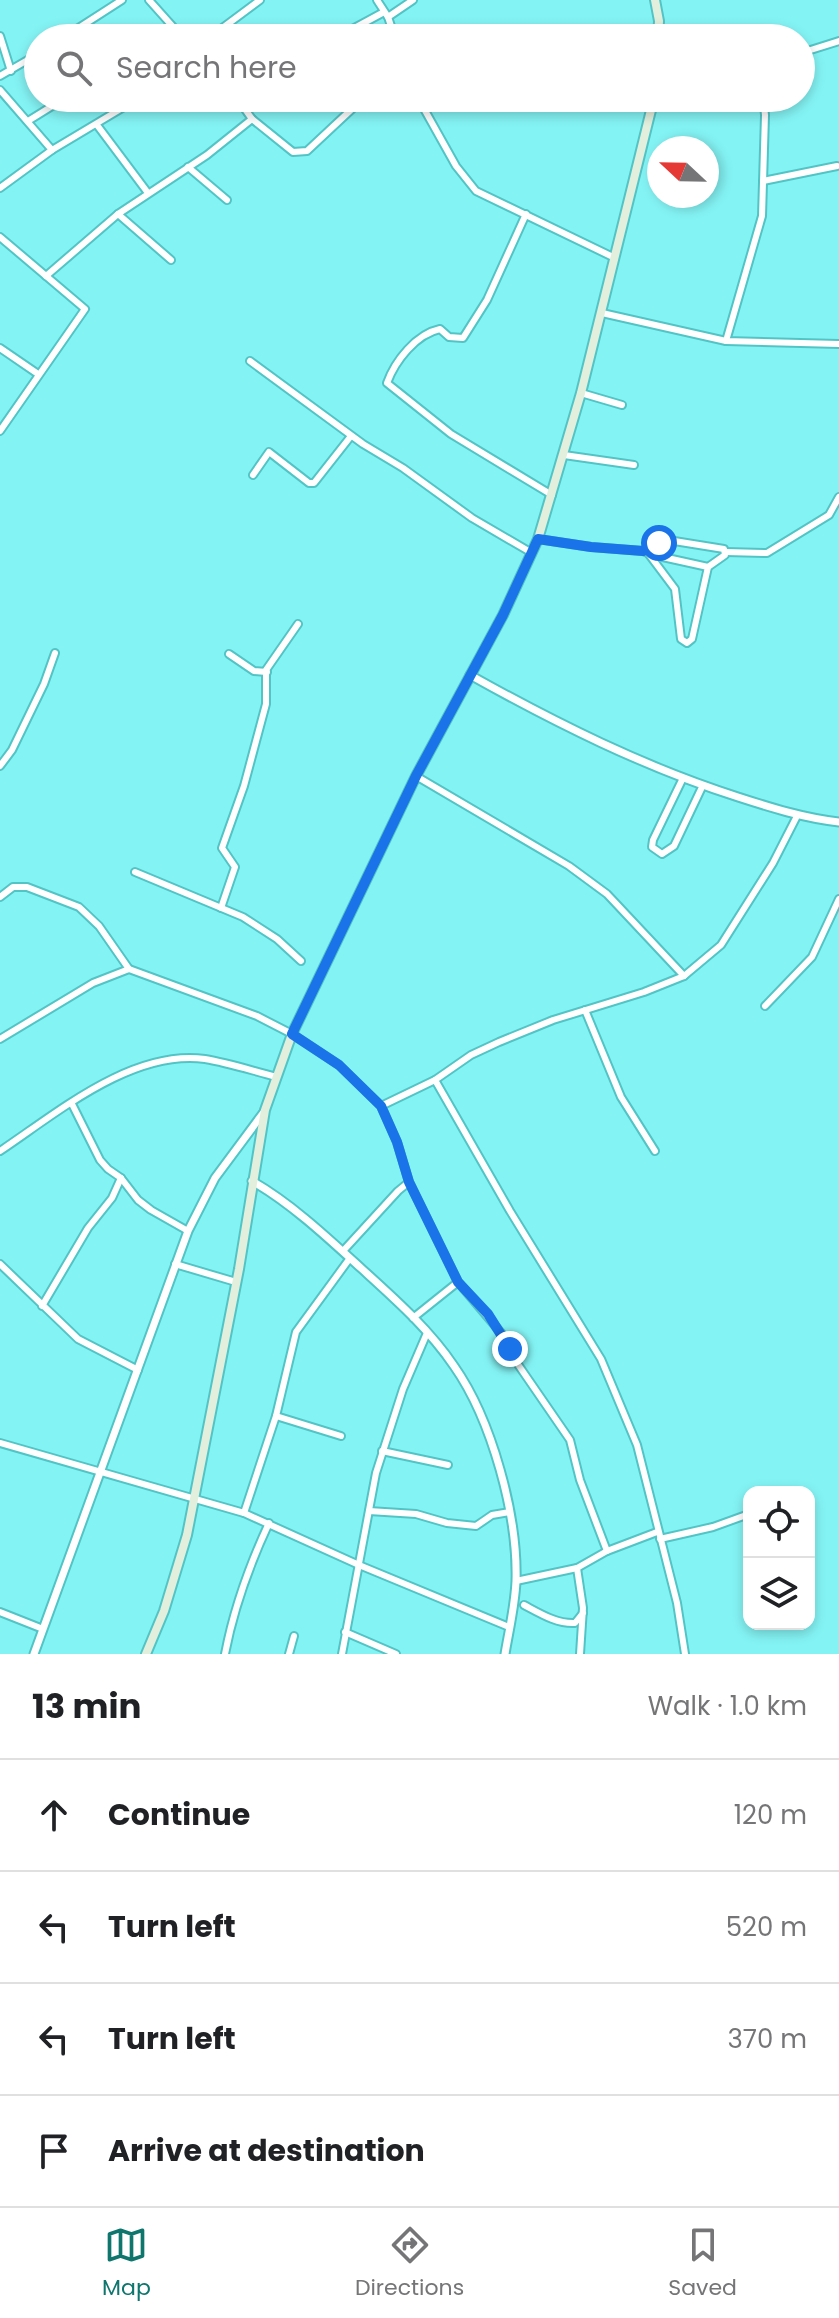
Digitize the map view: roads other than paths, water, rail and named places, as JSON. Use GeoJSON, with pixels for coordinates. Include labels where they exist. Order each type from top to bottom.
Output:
{"type":"FeatureCollection","features":[{"type":"Feature","properties":{"kind":"main road"},"geometry":{"type":"LineString","coordinates":[[655,0],[659,24]]}},
{"type":"Feature","properties":{"kind":"main road"},"geometry":{"type":"LineString","coordinates":[[146,1654],[177,1573],[194,1498],[236,1282],[265,1110],[292,1034],[416,776],[503,615],[538,539],[581,393],[651,112]]}},
{"type":"Feature","properties":{"kind":"street"},"geometry":{"type":"LineString","coordinates":[[85,24],[122,0]]}},
{"type":"Feature","properties":{"kind":"street"},"geometry":{"type":"LineString","coordinates":[[149,0],[170,24]]}},
{"type":"Feature","properties":{"kind":"street"},"geometry":{"type":"LineString","coordinates":[[228,24],[260,0]]}},
{"type":"Feature","properties":{"kind":"street"},"geometry":{"type":"LineString","coordinates":[[377,0],[390,24]]}},
{"type":"Feature","properties":{"kind":"street"},"geometry":{"type":"LineString","coordinates":[[365,24],[413,0]]}},
{"type":"Feature","properties":{"kind":"street"},"geometry":{"type":"LineString","coordinates":[[0,36],[11,71]]}},
{"type":"Feature","properties":{"kind":"street"},"geometry":{"type":"LineString","coordinates":[[815,49],[839,41]]}},
{"type":"Feature","properties":{"kind":"street"},"geometry":{"type":"LineString","coordinates":[[0,76],[24,63]]}},
{"type":"Feature","properties":{"kind":"street"},"geometry":{"type":"LineString","coordinates":[[0,90],[52,150]]}},
{"type":"Feature","properties":{"kind":"street"},"geometry":{"type":"LineString","coordinates":[[28,121],[42,112]]}},
{"type":"Feature","properties":{"kind":"street"},"geometry":{"type":"LineString","coordinates":[[0,188],[52,150],[117,112]]}},
{"type":"Feature","properties":{"kind":"street"},"geometry":{"type":"LineString","coordinates":[[247,112],[293,152],[300,153],[329,134],[349,112]]}},
{"type":"Feature","properties":{"kind":"street"},"geometry":{"type":"LineString","coordinates":[[426,112],[456,166],[476,191],[615,258]]}},
{"type":"Feature","properties":{"kind":"street"},"geometry":{"type":"LineString","coordinates":[[726,341],[762,216],[763,112]]}},
{"type":"Feature","properties":{"kind":"street"},"geometry":{"type":"LineString","coordinates":[[46,276],[118,214],[252,119]]}},
{"type":"Feature","properties":{"kind":"street"},"geometry":{"type":"LineString","coordinates":[[97,125],[148,193]]}},
{"type":"Feature","properties":{"kind":"street"},"geometry":{"type":"LineString","coordinates":[[763,181],[837,166]]}},
{"type":"Feature","properties":{"kind":"street"},"geometry":{"type":"LineString","coordinates":[[188,167],[227,200]]}},
{"type":"Feature","properties":{"kind":"street"},"geometry":{"type":"LineString","coordinates":[[118,214],[171,260]]}},
{"type":"Feature","properties":{"kind":"street"},"geometry":{"type":"LineString","coordinates":[[526,214],[487,300],[463,338],[449,337],[440,329],[424,334],[403,357],[387,383],[451,434],[552,495]]}},
{"type":"Feature","properties":{"kind":"street"},"geometry":{"type":"LineString","coordinates":[[0,237],[85,309],[0,431]]}},
{"type":"Feature","properties":{"kind":"street"},"geometry":{"type":"LineString","coordinates":[[602,313],[726,341],[839,344]]}},
{"type":"Feature","properties":{"kind":"street"},"geometry":{"type":"LineString","coordinates":[[0,348],[38,374]]}},
{"type":"Feature","properties":{"kind":"street"},"geometry":{"type":"LineString","coordinates":[[250,361],[351,436],[403,468],[472,518],[532,553]]}},
{"type":"Feature","properties":{"kind":"street"},"geometry":{"type":"LineString","coordinates":[[581,393],[622,405]]}},
{"type":"Feature","properties":{"kind":"street"},"geometry":{"type":"LineString","coordinates":[[253,475],[269,452],[309,483],[314,483],[351,436]]}},
{"type":"Feature","properties":{"kind":"street"},"geometry":{"type":"LineString","coordinates":[[564,455],[634,465]]}},
{"type":"Feature","properties":{"kind":"street"},"geometry":{"type":"LineString","coordinates":[[646,552],[668,540],[726,552],[767,553],[829,515],[839,497]]}},
{"type":"Feature","properties":{"kind":"street"},"geometry":{"type":"LineString","coordinates":[[538,539],[646,552],[708,567]]}},
{"type":"Feature","properties":{"kind":"street"},"geometry":{"type":"LineString","coordinates":[[646,552],[675,589],[681,639],[687,643],[692,639],[708,567],[726,552]]}},
{"type":"Feature","properties":{"kind":"street"},"geometry":{"type":"LineString","coordinates":[[221,908],[235,867],[222,848],[244,786],[266,704],[267,672],[298,624]]}},
{"type":"Feature","properties":{"kind":"street"},"geometry":{"type":"LineString","coordinates":[[0,766],[12,750],[44,684],[55,653]]}},
{"type":"Feature","properties":{"kind":"street"},"geometry":{"type":"LineString","coordinates":[[229,654],[254,671],[267,672]]}},
{"type":"Feature","properties":{"kind":"street"},"geometry":{"type":"LineString","coordinates":[[470,675],[553,721],[683,778],[797,816],[839,822]]}},
{"type":"Feature","properties":{"kind":"street"},"geometry":{"type":"LineString","coordinates":[[416,776],[569,866],[607,894],[684,976]]}},
{"type":"Feature","properties":{"kind":"street"},"geometry":{"type":"LineString","coordinates":[[683,778],[653,840],[652,847],[662,854],[674,846],[703,785]]}},
{"type":"Feature","properties":{"kind":"street"},"geometry":{"type":"LineString","coordinates":[[381,1106],[435,1080],[471,1055],[499,1042],[684,976],[721,945],[773,863],[797,816]]}},
{"type":"Feature","properties":{"kind":"street"},"geometry":{"type":"LineString","coordinates":[[135,872],[243,917],[277,939],[301,961]]}},
{"type":"Feature","properties":{"kind":"street"},"geometry":{"type":"LineString","coordinates":[[0,897],[13,887],[27,887],[79,907],[99,926],[129,969],[257,1016],[292,1034],[339,1065],[381,1106],[397,1142],[409,1182],[458,1282],[502,1334],[517,1363],[570,1440],[580,1480],[607,1551]]}},
{"type":"Feature","properties":{"kind":"street"},"geometry":{"type":"LineString","coordinates":[[765,1006],[812,957],[839,899]]}},
{"type":"Feature","properties":{"kind":"street"},"geometry":{"type":"LineString","coordinates":[[0,1039],[93,983],[129,969]]}},
{"type":"Feature","properties":{"kind":"street"},"geometry":{"type":"LineString","coordinates":[[585,1010],[621,1097],[655,1151]]}},
{"type":"Feature","properties":{"kind":"street"},"geometry":{"type":"LineString","coordinates":[[0,1151],[72,1104],[141,1066],[178,1058],[204,1059],[277,1077]]}},
{"type":"Feature","properties":{"kind":"street"},"geometry":{"type":"LineString","coordinates":[[435,1080],[608,1372],[637,1445],[677,1603],[685,1654]]}},
{"type":"Feature","properties":{"kind":"street"},"geometry":{"type":"LineString","coordinates":[[72,1104],[100,1160],[121,1178],[138,1200],[188,1231]]}},
{"type":"Feature","properties":{"kind":"street"},"geometry":{"type":"LineString","coordinates":[[34,1654],[188,1231],[215,1178],[265,1110]]}},
{"type":"Feature","properties":{"kind":"street"},"geometry":{"type":"LineString","coordinates":[[42,1306],[88,1228],[112,1198],[121,1178]]}},
{"type":"Feature","properties":{"kind":"street"},"geometry":{"type":"LineString","coordinates":[[252,1181],[343,1251],[413,1318],[454,1366],[474,1399],[498,1466],[510,1512],[516,1581],[505,1654]]}},
{"type":"Feature","properties":{"kind":"street"},"geometry":{"type":"LineString","coordinates":[[343,1251],[409,1182]]}},
{"type":"Feature","properties":{"kind":"street"},"geometry":{"type":"LineString","coordinates":[[244,1513],[276,1416],[296,1332],[350,1258]]}},
{"type":"Feature","properties":{"kind":"street"},"geometry":{"type":"LineString","coordinates":[[0,1264],[78,1339],[138,1370]]}},
{"type":"Feature","properties":{"kind":"street"},"geometry":{"type":"LineString","coordinates":[[175,1264],[236,1282]]}},
{"type":"Feature","properties":{"kind":"street"},"geometry":{"type":"LineString","coordinates":[[413,1318],[458,1282]]}},
{"type":"Feature","properties":{"kind":"street"},"geometry":{"type":"LineString","coordinates":[[342,1654],[382,1451],[403,1389],[427,1333]]}},
{"type":"Feature","properties":{"kind":"street"},"geometry":{"type":"LineString","coordinates":[[276,1416],[341,1436]]}},
{"type":"Feature","properties":{"kind":"street"},"geometry":{"type":"LineString","coordinates":[[0,1443],[244,1513],[509,1627]]}},
{"type":"Feature","properties":{"kind":"street"},"geometry":{"type":"LineString","coordinates":[[382,1451],[448,1465]]}},
{"type":"Feature","properties":{"kind":"street"},"geometry":{"type":"LineString","coordinates":[[369,1511],[416,1514],[447,1523],[476,1526],[492,1515],[510,1512]]}},
{"type":"Feature","properties":{"kind":"street"},"geometry":{"type":"LineString","coordinates":[[516,1581],[577,1568],[607,1551],[659,1536],[713,1527],[743,1516]]}},
{"type":"Feature","properties":{"kind":"street"},"geometry":{"type":"LineString","coordinates":[[225,1654],[232,1616],[244,1578],[269,1523]]}},
{"type":"Feature","properties":{"kind":"street"},"geometry":{"type":"LineString","coordinates":[[577,1568],[583,1613],[580,1654]]}},
{"type":"Feature","properties":{"kind":"street"},"geometry":{"type":"LineString","coordinates":[[524,1605],[553,1621],[571,1625],[583,1613]]}},
{"type":"Feature","properties":{"kind":"street"},"geometry":{"type":"LineString","coordinates":[[0,1612],[43,1629]]}},
{"type":"Feature","properties":{"kind":"street"},"geometry":{"type":"LineString","coordinates":[[345,1632],[396,1654]]}},
{"type":"Feature","properties":{"kind":"street"},"geometry":{"type":"LineString","coordinates":[[289,1654],[294,1636]]}}]}
